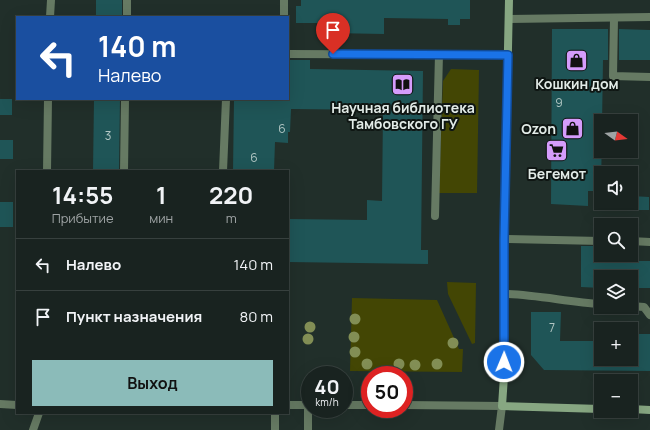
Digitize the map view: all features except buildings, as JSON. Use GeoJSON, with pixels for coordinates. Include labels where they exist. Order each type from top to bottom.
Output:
{"type":"FeatureCollection","features":[{"type":"Feature","properties":{"kind":"main road"},"geometry":{"type":"LineString","coordinates":[[509,0],[502,406],[594,409]]}},
{"type":"Feature","properties":{"kind":"main road"},"geometry":{"type":"LineString","coordinates":[[638,409],[650,410]]}},
{"type":"Feature","properties":{"kind":"street"},"geometry":{"type":"LineString","coordinates":[[50,16],[51,0]]}},
{"type":"Feature","properties":{"kind":"street"},"geometry":{"type":"LineString","coordinates":[[127,0],[127,16]]}},
{"type":"Feature","properties":{"kind":"street"},"geometry":{"type":"LineString","coordinates":[[284,0],[284,16]]}},
{"type":"Feature","properties":{"kind":"street"},"geometry":{"type":"LineString","coordinates":[[509,18],[614,19],[650,17]]}},
{"type":"Feature","properties":{"kind":"street"},"geometry":{"type":"LineString","coordinates":[[614,19],[613,76],[650,77]]}},
{"type":"Feature","properties":{"kind":"street"},"geometry":{"type":"LineString","coordinates":[[289,54],[508,55]]}},
{"type":"Feature","properties":{"kind":"street"},"geometry":{"type":"LineString","coordinates":[[435,216],[439,54]]}},
{"type":"Feature","properties":{"kind":"street"},"geometry":{"type":"LineString","coordinates":[[47,170],[48,100]]}},
{"type":"Feature","properties":{"kind":"street"},"geometry":{"type":"LineString","coordinates":[[124,170],[125,100]]}},
{"type":"Feature","properties":{"kind":"street"},"geometry":{"type":"LineString","coordinates":[[223,170],[226,100]]}},
{"type":"Feature","properties":{"kind":"street"},"geometry":{"type":"LineString","coordinates":[[504,239],[594,241]]}},
{"type":"Feature","properties":{"kind":"street"},"geometry":{"type":"LineString","coordinates":[[638,241],[650,242]]}},
{"type":"Feature","properties":{"kind":"street"},"geometry":{"type":"LineString","coordinates":[[505,294],[530,295],[594,303]]}},
{"type":"Feature","properties":{"kind":"street"},"geometry":{"type":"LineString","coordinates":[[638,307],[644,307],[650,315]]}},
{"type":"Feature","properties":{"kind":"street"},"geometry":{"type":"LineString","coordinates":[[0,404],[16,405]]}},
{"type":"Feature","properties":{"kind":"street"},"geometry":{"type":"LineString","coordinates":[[289,405],[301,405]]}},
{"type":"Feature","properties":{"kind":"street"},"geometry":{"type":"LineString","coordinates":[[413,405],[502,406],[500,430]]}},
{"type":"Feature","properties":{"kind":"street"},"geometry":{"type":"LineString","coordinates":[[33,430],[39,414]]}},
{"type":"Feature","properties":{"kind":"street"},"geometry":{"type":"LineString","coordinates":[[275,414],[275,430]]}},
{"type":"Feature","properties":{"kind":"street"},"geometry":{"type":"LineString","coordinates":[[308,418],[308,430]]}},
{"type":"Feature","properties":{"kind":"shaded area"},"geometry":{"type":"Polygon","coordinates":[[[451,69],[479,70],[477,193],[439,193],[443,81],[451,69]]]}},
{"type":"Feature","properties":{"kind":"shaded area"},"geometry":{"type":"Polygon","coordinates":[[[447,282],[476,283],[475,343],[472,344],[448,294],[447,282]]]}},
{"type":"Feature","properties":{"kind":"shaded area"},"geometry":{"type":"Polygon","coordinates":[[[352,298],[437,300],[459,349],[463,349],[462,372],[413,372],[413,366],[361,366],[361,371],[353,371],[353,366],[350,366],[352,298]]]}},
{"type":"Feature","properties":{"kind":"place","name":"Кошкин дом"},"geometry":{"type":"Point","coordinates":[577,61]}},
{"type":"Feature","properties":{"kind":"place","name":"Научная библиотека Тамбовского ГУ"},"geometry":{"type":"Point","coordinates":[403,85]}},
{"type":"Feature","properties":{"kind":"place","name":"Ozon"},"geometry":{"type":"Point","coordinates":[572,128]}},
{"type":"Feature","properties":{"kind":"place","name":"Бегемот"},"geometry":{"type":"Point","coordinates":[557,151]}},
{"type":"Feature","properties":{"kind":"route"},"geometry":{"type":"LineString","coordinates":[[333,54],[508,55],[504,239],[504,362]]}}]}
